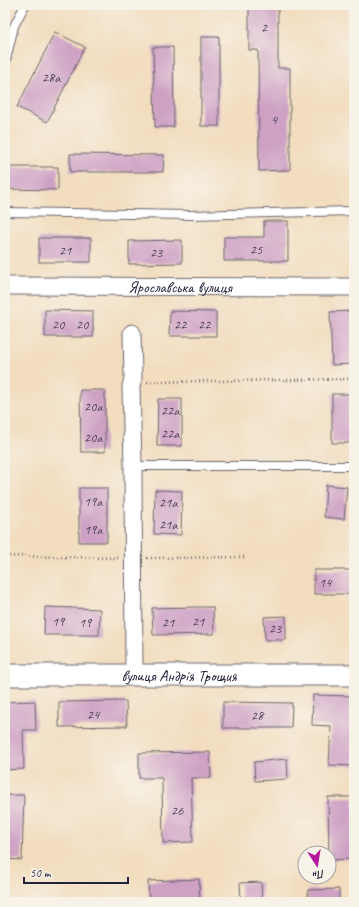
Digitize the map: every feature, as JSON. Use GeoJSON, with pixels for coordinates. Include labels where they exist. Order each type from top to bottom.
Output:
{"type":"FeatureCollection","features":[{"type":"Feature","properties":{"kind":"street","name":"Ярославська вулиця"},"geometry":{"type":"LineString","coordinates":[[5,286],[354,288]]}},
{"type":"Feature","properties":{"kind":"street"},"geometry":{"type":"LineString","coordinates":[[132,333],[133,379],[131,386],[134,675]]}},
{"type":"Feature","properties":{"kind":"street","name":"вулиця Андрія Трощия"},"geometry":{"type":"LineString","coordinates":[[5,675],[354,675]]}},
{"type":"Feature","properties":{"kind":"lane"},"geometry":{"type":"LineString","coordinates":[[5,64],[14,26],[25,5]]}},
{"type":"Feature","properties":{"kind":"lane"},"geometry":{"type":"LineString","coordinates":[[5,212],[190,215],[354,211]]}},
{"type":"Feature","properties":{"kind":"lane"},"geometry":{"type":"LineString","coordinates":[[133,466],[354,466]]}},
{"type":"Feature","properties":{"kind":"path"},"geometry":{"type":"LineString","coordinates":[[133,379],[150,382],[354,379]]}},
{"type":"Feature","properties":{"kind":"building"},"geometry":{"type":"Polygon","coordinates":[[[249,5],[278,5],[278,68],[290,68],[290,170],[259,171],[258,50],[249,50],[249,5]]]}},
{"type":"Feature","properties":{"kind":"building"},"geometry":{"type":"Polygon","coordinates":[[[55,32],[85,47],[47,122],[17,107],[55,32]]]}},
{"type":"Feature","properties":{"kind":"building"},"geometry":{"type":"Polygon","coordinates":[[[201,37],[219,37],[219,126],[201,126],[201,37]]]}},
{"type":"Feature","properties":{"kind":"building"},"geometry":{"type":"Polygon","coordinates":[[[153,47],[173,47],[174,127],[155,127],[153,47]]]}},
{"type":"Feature","properties":{"kind":"building"},"geometry":{"type":"Polygon","coordinates":[[[70,154],[164,155],[163,172],[70,172],[70,154]]]}},
{"type":"Feature","properties":{"kind":"building"},"geometry":{"type":"Polygon","coordinates":[[[5,167],[58,167],[58,190],[5,189],[5,167]]]}},
{"type":"Feature","properties":{"kind":"building"},"geometry":{"type":"Polygon","coordinates":[[[264,221],[288,221],[288,261],[224,261],[224,237],[264,237],[264,221]]]}},
{"type":"Feature","properties":{"kind":"building"},"geometry":{"type":"Polygon","coordinates":[[[39,238],[91,238],[91,262],[39,262],[39,238]]]}},
{"type":"Feature","properties":{"kind":"building"},"geometry":{"type":"Polygon","coordinates":[[[182,240],[182,263],[129,264],[129,241],[182,240]]]}},
{"type":"Feature","properties":{"kind":"building"},"geometry":{"type":"Polygon","coordinates":[[[45,310],[93,311],[93,337],[45,337],[45,310]]]}},
{"type":"Feature","properties":{"kind":"building"},"geometry":{"type":"Polygon","coordinates":[[[170,311],[216,312],[216,336],[169,336],[170,311]]]}},
{"type":"Feature","properties":{"kind":"building"},"geometry":{"type":"Polygon","coordinates":[[[354,311],[354,364],[332,365],[330,312],[354,311]]]}},
{"type":"Feature","properties":{"kind":"building"},"geometry":{"type":"Polygon","coordinates":[[[80,390],[105,390],[105,452],[81,452],[80,390]]]}},
{"type":"Feature","properties":{"kind":"building"},"geometry":{"type":"Polygon","coordinates":[[[332,394],[354,394],[354,443],[332,443],[332,394]]]}},
{"type":"Feature","properties":{"kind":"building"},"geometry":{"type":"Polygon","coordinates":[[[158,399],[182,399],[182,446],[157,446],[158,399]]]}},
{"type":"Feature","properties":{"kind":"building"},"geometry":{"type":"Polygon","coordinates":[[[326,485],[347,487],[344,519],[324,517],[326,485]]]}},
{"type":"Feature","properties":{"kind":"building"},"geometry":{"type":"Polygon","coordinates":[[[79,488],[107,488],[107,542],[79,542],[79,488]]]}},
{"type":"Feature","properties":{"kind":"building"},"geometry":{"type":"Polygon","coordinates":[[[155,490],[182,491],[181,535],[154,534],[155,490]]]}},
{"type":"Feature","properties":{"kind":"building"},"geometry":{"type":"Polygon","coordinates":[[[314,570],[354,570],[354,594],[314,594],[314,570]]]}},
{"type":"Feature","properties":{"kind":"building"},"geometry":{"type":"Polygon","coordinates":[[[45,607],[100,609],[99,635],[44,635],[45,607]]]}},
{"type":"Feature","properties":{"kind":"building"},"geometry":{"type":"Polygon","coordinates":[[[213,607],[214,634],[153,635],[152,608],[213,607]]]}},
{"type":"Feature","properties":{"kind":"building"},"geometry":{"type":"Polygon","coordinates":[[[286,616],[286,640],[265,640],[264,617],[286,616]]]}},
{"type":"Feature","properties":{"kind":"building"},"geometry":{"type":"Polygon","coordinates":[[[313,695],[354,696],[354,766],[329,765],[331,726],[312,725],[313,695]]]}},
{"type":"Feature","properties":{"kind":"building"},"geometry":{"type":"Polygon","coordinates":[[[35,701],[36,730],[23,730],[24,769],[5,770],[5,702],[35,701]]]}},
{"type":"Feature","properties":{"kind":"building"},"geometry":{"type":"Polygon","coordinates":[[[126,701],[127,726],[59,727],[59,702],[126,701]]]}},
{"type":"Feature","properties":{"kind":"building"},"geometry":{"type":"Polygon","coordinates":[[[223,702],[292,703],[291,728],[223,728],[223,702]]]}},
{"type":"Feature","properties":{"kind":"building"},"geometry":{"type":"Polygon","coordinates":[[[210,752],[211,778],[191,778],[193,842],[163,843],[162,778],[139,778],[139,753],[210,752]]]}},
{"type":"Feature","properties":{"kind":"building"},"geometry":{"type":"Polygon","coordinates":[[[287,759],[288,779],[255,781],[254,762],[287,759]]]}},
{"type":"Feature","properties":{"kind":"building"},"geometry":{"type":"Polygon","coordinates":[[[5,795],[24,795],[22,860],[5,859],[5,795]]]}},
{"type":"Feature","properties":{"kind":"building"},"geometry":{"type":"Polygon","coordinates":[[[328,797],[354,797],[354,859],[337,860],[337,845],[329,845],[328,797]]]}},
{"type":"Feature","properties":{"kind":"building"},"geometry":{"type":"Polygon","coordinates":[[[199,879],[200,902],[149,902],[148,881],[199,879]]]}},
{"type":"Feature","properties":{"kind":"building"},"geometry":{"type":"Polygon","coordinates":[[[261,882],[262,902],[241,902],[240,883],[261,882]]]}},
{"type":"Feature","properties":{"kind":"building"},"geometry":{"type":"Polygon","coordinates":[[[339,889],[339,902],[308,902],[308,890],[339,889]]]}}]}
